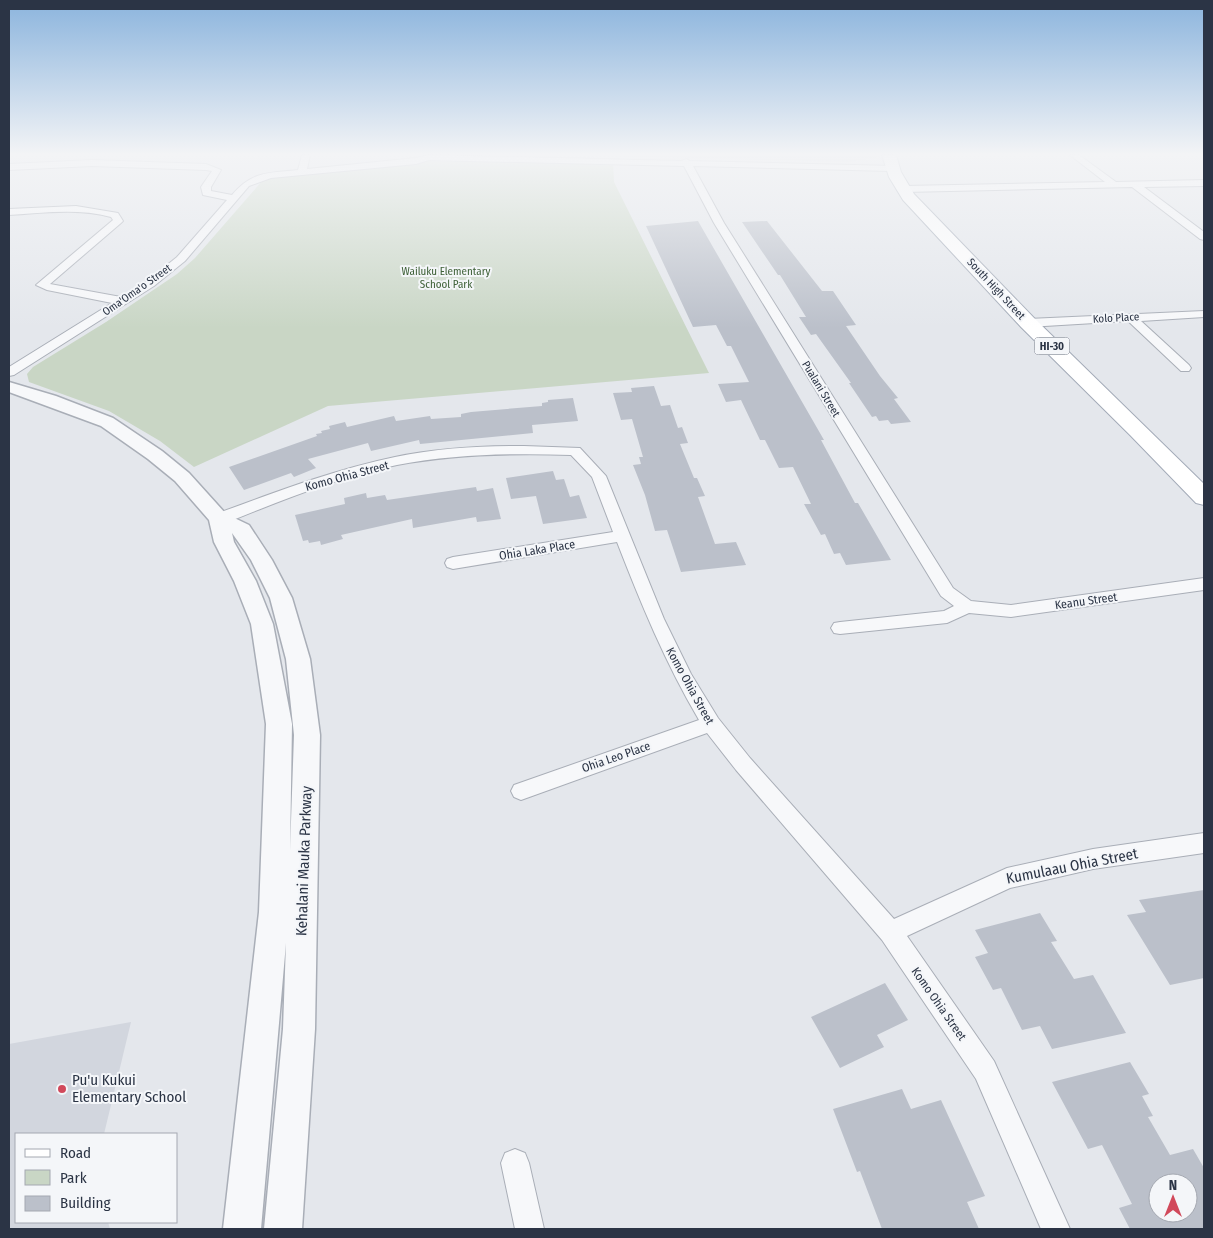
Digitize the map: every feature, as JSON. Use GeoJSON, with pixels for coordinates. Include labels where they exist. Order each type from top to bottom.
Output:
{"type":"FeatureCollection","features":[{"type":"Feature","properties":{"kind":"main road","name":"South High Street"},"geometry":{"type":"LineString","coordinates":[[923,213],[1028,323],[1138,430],[1204,498]]}},
{"type":"Feature","properties":{"kind":"street"},"geometry":{"type":"LineString","coordinates":[[108,213],[115,215],[118,220],[42,285],[122,301]]}},
{"type":"Feature","properties":{"kind":"street","name":"Oma'Oma'o Street"},"geometry":{"type":"LineString","coordinates":[[9,372],[150,284],[181,259],[222,213]]}},
{"type":"Feature","properties":{"kind":"street","name":"Pualani Street"},"geometry":{"type":"LineString","coordinates":[[713,213],[947,592],[967,607]]}},
{"type":"Feature","properties":{"kind":"street"},"geometry":{"type":"LineString","coordinates":[[1172,213],[1204,237]]}},
{"type":"Feature","properties":{"kind":"street","name":"Kolo Place"},"geometry":{"type":"LineString","coordinates":[[1028,323],[1204,314]]}},
{"type":"Feature","properties":{"kind":"street"},"geometry":{"type":"LineString","coordinates":[[1131,318],[1185,368]]}},
{"type":"Feature","properties":{"kind":"street","name":"Kehalani Mauka Parkway"},"geometry":{"type":"LineString","coordinates":[[9,387],[107,422],[156,454],[182,477],[220,519],[242,530],[261,560],[281,598],[298,659],[308,735],[299,1029],[284,1229]]}},
{"type":"Feature","properties":{"kind":"street","name":"Komo Ohia Street"},"geometry":{"type":"LineString","coordinates":[[220,519],[318,482],[373,466],[432,456],[510,450],[576,450],[599,476],[655,619],[683,677],[711,724],[743,764],[890,932],[985,1070],[1056,1229]]}},
{"type":"Feature","properties":{"kind":"street"},"geometry":{"type":"LineString","coordinates":[[220,519],[224,542],[245,581],[262,624],[280,724],[274,912],[242,1229]]}},
{"type":"Feature","properties":{"kind":"street","name":"Ohia Laka Place"},"geometry":{"type":"LineString","coordinates":[[453,563],[621,536]]}},
{"type":"Feature","properties":{"kind":"street","name":"Keanu Street"},"geometry":{"type":"LineString","coordinates":[[967,607],[979,610],[1011,611],[1204,584]]}},
{"type":"Feature","properties":{"kind":"street"},"geometry":{"type":"LineString","coordinates":[[840,628],[947,617],[967,607]]}},
{"type":"Feature","properties":{"kind":"street","name":"Ohia Leo Place"},"geometry":{"type":"LineString","coordinates":[[522,791],[711,724]]}},
{"type":"Feature","properties":{"kind":"street","name":"Kumulaau Ohia Street"},"geometry":{"type":"LineString","coordinates":[[890,932],[1007,878],[1093,859],[1204,843]]}},
{"type":"Feature","properties":{"kind":"street"},"geometry":{"type":"LineString","coordinates":[[515,1163],[530,1229]]}},
{"type":"Feature","properties":{"kind":"shaded area","name":"Pu'u Kukui Elementary School"},"geometry":{"type":"Polygon","coordinates":[[[131,1022],[104,1133],[15,1133],[15,1223],[108,1223],[110,1229],[9,1229],[9,1044],[131,1022]]]}},
{"type":"Feature","properties":{"kind":"green space","name":"Wailuku Elementary School Park"},"geometry":{"type":"Polygon","coordinates":[[[234,213],[629,213],[709,373],[328,406],[194,467],[160,441],[109,411],[29,382],[27,374],[33,367],[106,322],[177,274],[195,258],[234,213]]]}},
{"type":"Feature","properties":{"kind":"building"},"geometry":{"type":"Polygon","coordinates":[[[698,221],[824,440],[821,440],[855,503],[858,503],[891,560],[846,565],[840,553],[834,554],[825,534],[821,535],[804,504],[811,504],[793,467],[779,468],[765,440],[760,440],[741,400],[726,402],[718,384],[749,382],[731,346],[727,346],[716,325],[693,327],[646,226],[698,221]]]}},
{"type":"Feature","properties":{"kind":"building"},"geometry":{"type":"Polygon","coordinates":[[[767,221],[822,291],[833,291],[856,325],[846,326],[880,376],[898,398],[894,399],[911,422],[891,424],[888,420],[879,421],[876,416],[872,417],[849,383],[851,383],[816,334],[811,335],[799,317],[806,317],[780,275],[778,275],[742,222],[767,221]]]}},
{"type":"Feature","properties":{"kind":"building"},"geometry":{"type":"Polygon","coordinates":[[[654,386],[661,406],[670,405],[678,428],[682,427],[688,443],[680,444],[694,478],[697,478],[705,496],[698,497],[715,544],[736,542],[746,565],[681,572],[667,530],[655,531],[645,495],[633,465],[641,464],[639,457],[643,457],[632,419],[621,420],[613,393],[632,392],[631,388],[654,386]]]}},
{"type":"Feature","properties":{"kind":"building"},"geometry":{"type":"Polygon","coordinates":[[[573,398],[578,421],[532,425],[533,433],[420,444],[419,440],[371,451],[368,443],[308,459],[316,468],[294,477],[291,473],[244,490],[229,467],[317,436],[316,434],[322,433],[321,431],[330,429],[329,426],[345,422],[347,427],[394,416],[396,421],[430,416],[431,419],[461,417],[461,414],[471,412],[542,406],[542,403],[548,402],[548,400],[573,398]]]}},
{"type":"Feature","properties":{"kind":"building"},"geometry":{"type":"Polygon","coordinates":[[[553,471],[556,480],[564,479],[570,497],[579,495],[587,518],[543,524],[536,496],[511,499],[506,478],[553,471]]]}},
{"type":"Feature","properties":{"kind":"building"},"geometry":{"type":"Polygon","coordinates":[[[476,487],[477,491],[493,488],[501,519],[477,522],[476,517],[413,528],[412,519],[341,535],[343,539],[321,545],[320,541],[309,543],[308,540],[303,541],[295,515],[345,504],[344,498],[366,493],[367,498],[385,495],[387,500],[476,487]]]}},
{"type":"Feature","properties":{"kind":"building"},"geometry":{"type":"Polygon","coordinates":[[[1204,890],[1204,978],[1170,985],[1127,915],[1146,912],[1139,900],[1204,890]]]}},
{"type":"Feature","properties":{"kind":"building"},"geometry":{"type":"Polygon","coordinates":[[[1040,913],[1057,941],[1051,942],[1074,979],[1093,975],[1126,1033],[1052,1049],[1040,1026],[1022,1030],[1001,988],[993,990],[975,957],[988,953],[975,930],[1040,913]]]}},
{"type":"Feature","properties":{"kind":"building"},"geometry":{"type":"Polygon","coordinates":[[[885,983],[908,1020],[877,1035],[884,1047],[840,1068],[811,1017],[885,983]]]}},
{"type":"Feature","properties":{"kind":"building"},"geometry":{"type":"Polygon","coordinates":[[[1130,1062],[1149,1094],[1142,1096],[1153,1116],[1148,1117],[1170,1155],[1193,1149],[1204,1168],[1204,1229],[1130,1229],[1119,1208],[1132,1204],[1102,1145],[1088,1149],[1052,1082],[1130,1062]]]}},
{"type":"Feature","properties":{"kind":"building"},"geometry":{"type":"Polygon","coordinates":[[[902,1089],[911,1109],[941,1100],[985,1196],[967,1202],[979,1229],[882,1229],[860,1171],[857,1172],[833,1109],[902,1089]]]}},
{"type":"Feature","properties":{"kind":"place","name":"Pu'u Kukui Elementary School"},"geometry":{"type":"Point","coordinates":[62,1089]}}]}
